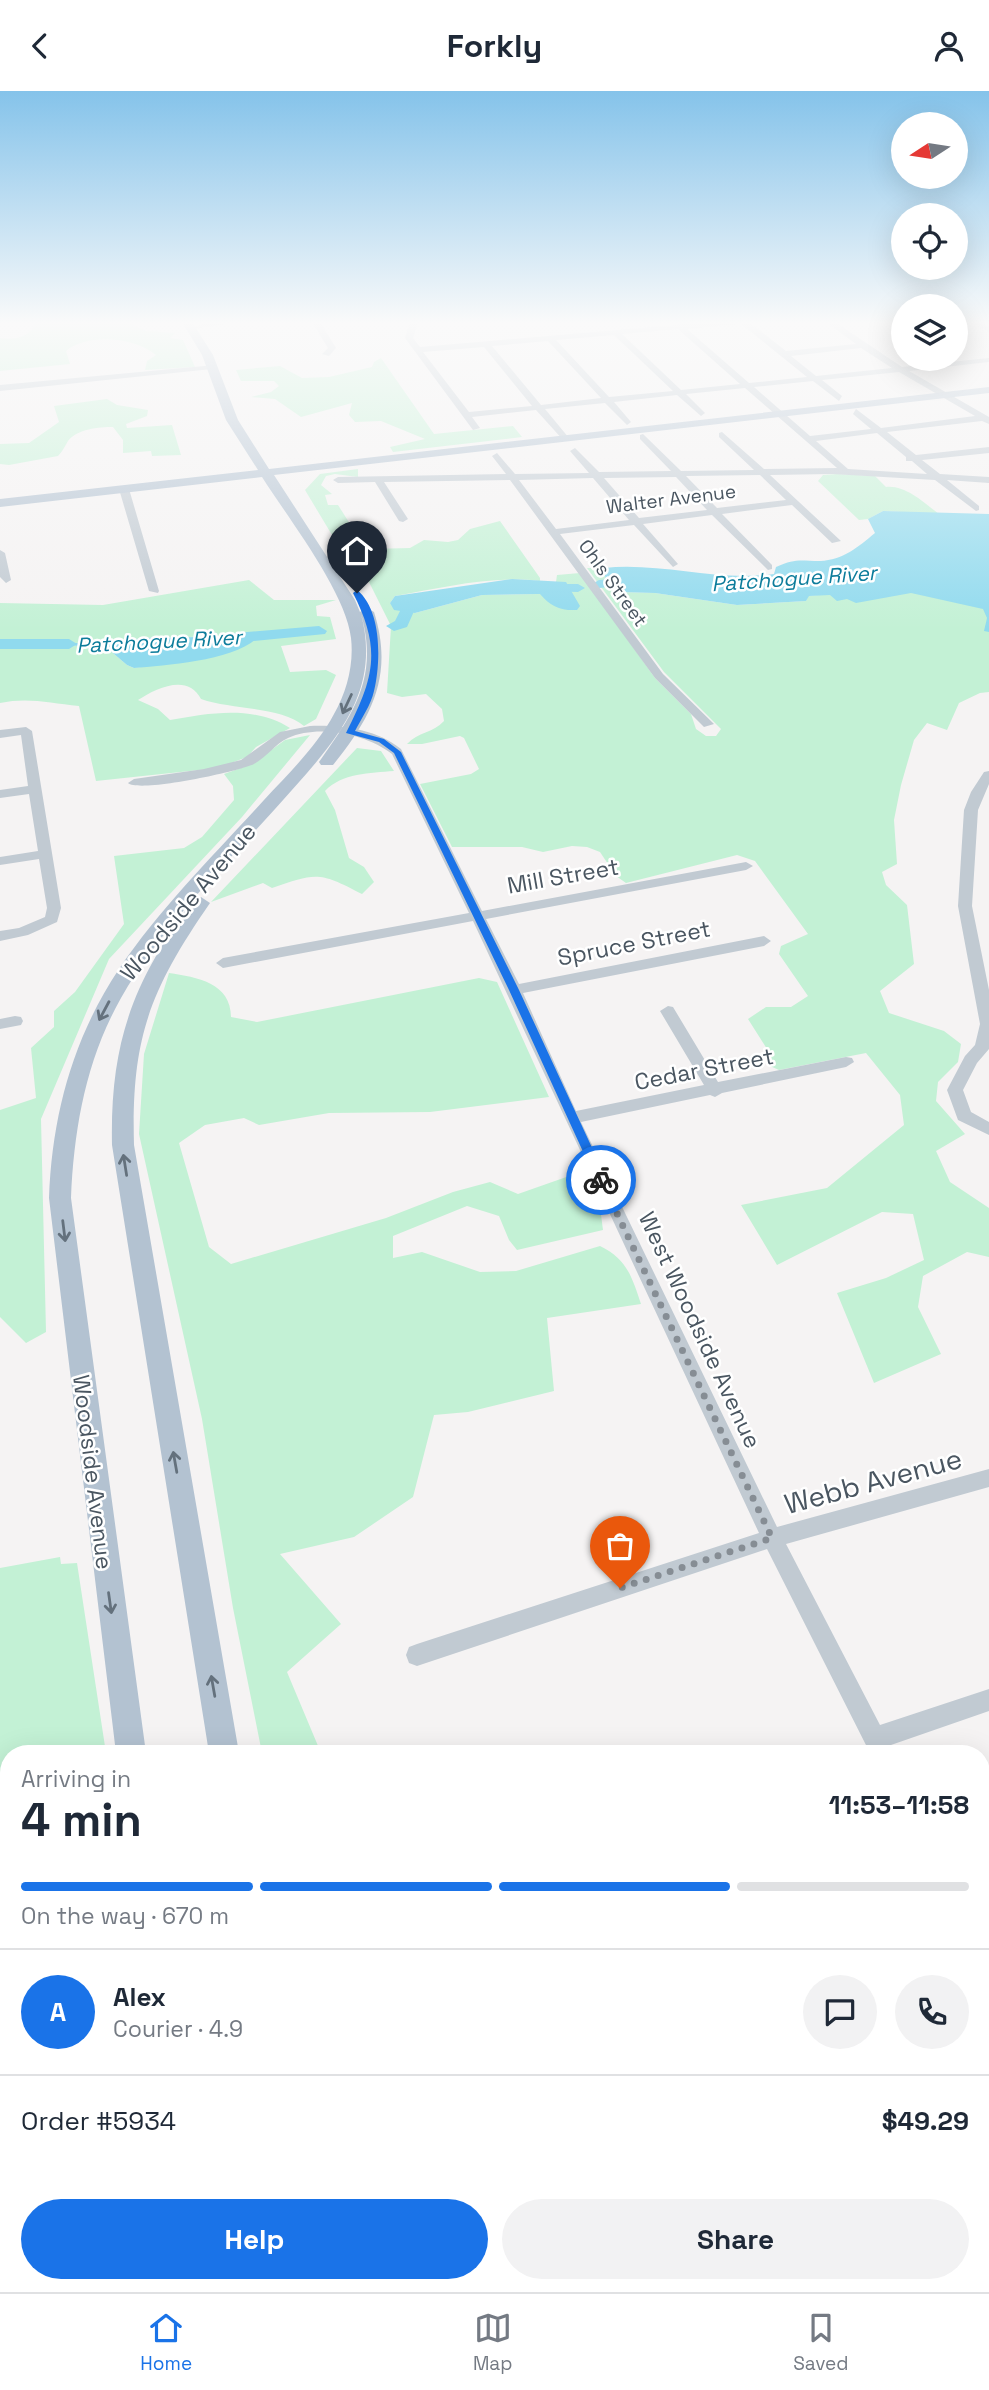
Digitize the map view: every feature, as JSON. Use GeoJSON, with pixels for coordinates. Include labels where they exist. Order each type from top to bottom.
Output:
{"type":"FeatureCollection","features":[{"type":"Feature","properties":{"kind":"main road"},"geometry":{"type":"LineString","coordinates":[[246,425],[271,472]]}},
{"type":"Feature","properties":{"kind":"main road"},"geometry":{"type":"LineString","coordinates":[[0,503],[682,425]]}},
{"type":"Feature","properties":{"kind":"main road","name":"Woodside Avenue"},"geometry":{"type":"LineString","coordinates":[[223,1745],[122,1149],[122,1084],[135,1022],[158,967],[174,939],[210,892],[315,776],[342,732],[357,676],[359,643],[356,621],[341,586],[271,472]]}},
{"type":"Feature","properties":{"kind":"main road","name":"Woodside Avenue"},"geometry":{"type":"LineString","coordinates":[[130,1745],[60,1198],[65,1126],[72,1091],[95,1028],[127,971],[167,920],[342,732]]}},
{"type":"Feature","properties":{"kind":"street"},"geometry":{"type":"LineString","coordinates":[[552,425],[564,438]]}},
{"type":"Feature","properties":{"kind":"street"},"geometry":{"type":"LineString","coordinates":[[790,425],[845,471]]}},
{"type":"Feature","properties":{"kind":"street"},"geometry":{"type":"LineString","coordinates":[[873,425],[976,507]]}},
{"type":"Feature","properties":{"kind":"street"},"geometry":{"type":"LineString","coordinates":[[807,439],[931,425]]}},
{"type":"Feature","properties":{"kind":"street"},"geometry":{"type":"LineString","coordinates":[[722,435],[835,541]]}},
{"type":"Feature","properties":{"kind":"street"},"geometry":{"type":"LineString","coordinates":[[643,437],[768,567]]}},
{"type":"Feature","properties":{"kind":"street"},"geometry":{"type":"LineString","coordinates":[[899,460],[989,450]]}},
{"type":"Feature","properties":{"kind":"street"},"geometry":{"type":"LineString","coordinates":[[575,451],[673,564]]}},
{"type":"Feature","properties":{"kind":"street","name":"Ohls Street"},"geometry":{"type":"LineString","coordinates":[[497,456],[659,676],[708,724]]}},
{"type":"Feature","properties":{"kind":"street"},"geometry":{"type":"LineString","coordinates":[[338,480],[845,471],[989,481]]}},
{"type":"Feature","properties":{"kind":"street"},"geometry":{"type":"LineString","coordinates":[[379,481],[403,519]]}},
{"type":"Feature","properties":{"kind":"street"},"geometry":{"type":"LineString","coordinates":[[124,489],[153,591]]}},
{"type":"Feature","properties":{"kind":"street","name":"Walter Avenue"},"geometry":{"type":"LineString","coordinates":[[554,531],[792,502]]}},
{"type":"Feature","properties":{"kind":"street"},"geometry":{"type":"LineString","coordinates":[[0,553],[6,580]]}},
{"type":"Feature","properties":{"kind":"street"},"geometry":{"type":"LineString","coordinates":[[0,734],[26,731],[43,854],[54,908],[52,919],[23,932],[0,936]]}},
{"type":"Feature","properties":{"kind":"street","name":"West Woodside Avenue"},"geometry":{"type":"LineString","coordinates":[[134,783],[214,772],[250,762],[288,734],[342,732],[382,740],[397,752],[514,990],[571,1118],[772,1538],[877,1745]]}},
{"type":"Feature","properties":{"kind":"street"},"geometry":{"type":"LineString","coordinates":[[989,775],[971,810],[965,906],[988,1024],[983,1046],[971,1060],[955,1090],[964,1116],[989,1129]]}},
{"type":"Feature","properties":{"kind":"street"},"geometry":{"type":"LineString","coordinates":[[0,795],[34,789]]}},
{"type":"Feature","properties":{"kind":"street"},"geometry":{"type":"LineString","coordinates":[[0,861],[43,854]]}},
{"type":"Feature","properties":{"kind":"street","name":"Mill Street"},"geometry":{"type":"LineString","coordinates":[[223,963],[746,866]]}},
{"type":"Feature","properties":{"kind":"street","name":"Spruce Street"},"geometry":{"type":"LineString","coordinates":[[514,990],[764,941]]}},
{"type":"Feature","properties":{"kind":"street"},"geometry":{"type":"LineString","coordinates":[[668,1011],[715,1091]]}},
{"type":"Feature","properties":{"kind":"street","name":"Cedar Street"},"geometry":{"type":"LineString","coordinates":[[571,1118],[715,1091],[846,1062]]}},
{"type":"Feature","properties":{"kind":"street","name":"Webb Avenue"},"geometry":{"type":"LineString","coordinates":[[417,1655],[772,1538],[989,1478]]}},
{"type":"Feature","properties":{"kind":"street"},"geometry":{"type":"LineString","coordinates":[[880,1745],[989,1700]]}},
{"type":"Feature","properties":{"kind":"green space"},"geometry":{"type":"Polygon","coordinates":[[[55,425],[126,425],[127,428],[172,425],[181,455],[152,456],[151,451],[123,453],[123,440],[113,427],[107,427],[89,429],[77,434],[68,441],[58,456],[9,465],[0,464],[0,444],[29,443],[55,425]]]}},
{"type":"Feature","properties":{"kind":"green space"},"geometry":{"type":"Polygon","coordinates":[[[390,425],[428,425],[434,434],[513,426],[522,437],[393,452],[390,447],[425,439],[390,425]]]}},
{"type":"Feature","properties":{"kind":"green space"},"geometry":{"type":"Polygon","coordinates":[[[358,469],[358,477],[335,474],[326,476],[321,485],[332,494],[325,495],[328,505],[338,505],[356,529],[358,542],[371,549],[410,548],[424,540],[458,540],[470,529],[500,521],[540,578],[540,581],[504,580],[449,586],[395,596],[390,603],[415,613],[482,595],[540,594],[566,582],[556,582],[557,575],[580,573],[655,678],[691,714],[696,729],[706,736],[716,736],[721,729],[664,672],[587,568],[604,568],[606,583],[619,592],[655,593],[737,605],[806,601],[808,596],[989,579],[989,692],[980,693],[959,703],[947,730],[927,723],[914,740],[894,820],[897,864],[882,872],[886,885],[907,905],[914,964],[880,991],[889,1013],[944,1031],[961,1044],[958,1062],[938,1082],[936,1101],[965,1134],[936,1151],[950,1182],[989,1208],[989,1257],[967,1252],[923,1276],[918,1307],[941,1354],[874,1383],[837,1293],[886,1278],[924,1260],[913,1214],[882,1212],[777,1265],[741,1205],[827,1188],[904,1125],[900,1095],[866,1053],[779,1070],[770,1066],[767,1049],[748,1019],[766,1007],[791,1007],[808,996],[779,954],[781,946],[808,934],[755,861],[737,855],[626,883],[616,876],[600,852],[587,847],[572,846],[543,852],[522,847],[452,847],[420,784],[471,774],[479,769],[464,738],[460,736],[422,744],[407,744],[444,721],[442,709],[426,694],[402,697],[387,693],[391,626],[363,570],[358,569],[335,540],[305,490],[320,474],[358,469]]]}},
{"type":"Feature","properties":{"kind":"green space"},"geometry":{"type":"Polygon","coordinates":[[[823,475],[875,476],[886,487],[908,492],[939,514],[883,511],[868,519],[859,520],[818,481],[823,475]]]}},
{"type":"Feature","properties":{"kind":"green space"},"geometry":{"type":"Polygon","coordinates":[[[249,580],[274,600],[336,600],[316,606],[317,616],[330,617],[336,639],[281,646],[290,672],[326,670],[336,675],[316,719],[304,726],[283,715],[201,699],[195,691],[180,685],[154,691],[138,700],[158,709],[170,720],[216,713],[246,714],[261,716],[290,728],[256,747],[247,757],[218,768],[96,781],[79,706],[29,701],[0,703],[0,603],[103,605],[249,580]],[[231,636],[52,644],[107,648],[134,668],[210,657],[231,636]]]}},
{"type":"Feature","properties":{"kind":"green space"},"geometry":{"type":"Polygon","coordinates":[[[310,735],[242,817],[109,959],[41,1119],[46,1332],[26,1343],[0,1317],[0,1110],[36,1098],[31,1048],[54,1027],[54,1011],[75,992],[124,924],[114,856],[184,848],[202,837],[234,800],[233,786],[224,774],[252,764],[285,740],[310,735]]]}},
{"type":"Feature","properties":{"kind":"green space"},"geometry":{"type":"Polygon","coordinates":[[[357,748],[381,751],[394,771],[348,777],[325,791],[335,810],[349,858],[364,867],[374,882],[362,894],[327,878],[309,877],[272,888],[263,883],[211,902],[357,748]]]}},
{"type":"Feature","properties":{"kind":"green space"},"geometry":{"type":"Polygon","coordinates":[[[169,973],[201,980],[219,989],[225,996],[231,1017],[257,1022],[479,978],[497,982],[549,1097],[430,1112],[329,1113],[259,1125],[244,1118],[205,1125],[179,1143],[209,1247],[231,1264],[386,1218],[453,1192],[490,1182],[518,1194],[572,1175],[587,1185],[596,1197],[603,1230],[517,1250],[509,1240],[499,1216],[467,1206],[393,1236],[393,1258],[422,1252],[480,1272],[516,1271],[600,1246],[617,1257],[627,1270],[641,1304],[547,1318],[554,1391],[468,1412],[434,1415],[413,1497],[354,1537],[280,1554],[341,1624],[287,1672],[318,1745],[260,1745],[233,1608],[202,1419],[139,1134],[144,1054],[169,973]]]}},
{"type":"Feature","properties":{"kind":"green space"},"geometry":{"type":"Polygon","coordinates":[[[60,1557],[61,1564],[77,1563],[105,1745],[0,1745],[0,1568],[60,1557]]]}},
{"type":"Feature","properties":{"kind":"water"},"geometry":{"type":"Polygon","coordinates":[[[883,511],[989,514],[989,632],[984,631],[987,618],[983,609],[911,593],[856,603],[847,599],[837,601],[830,595],[809,596],[806,601],[737,605],[655,593],[619,592],[606,583],[604,568],[646,568],[752,576],[774,574],[776,567],[793,561],[836,558],[856,548],[875,533],[868,519],[883,511]]]}},
{"type":"Feature","properties":{"kind":"water"},"geometry":{"type":"Polygon","coordinates":[[[512,579],[566,582],[580,606],[577,610],[561,609],[540,594],[482,595],[415,613],[394,610],[390,603],[395,596],[512,579]]]}},
{"type":"Feature","properties":{"kind":"water"},"geometry":{"type":"Polygon","coordinates":[[[259,636],[234,651],[218,656],[134,668],[107,648],[38,643],[116,643],[142,638],[259,636]]]}},
{"type":"Feature","properties":{"kind":"waterway","name":"Patchogue River"},"geometry":{"type":"LineString","coordinates":[[599,584],[640,581]]}},
{"type":"Feature","properties":{"kind":"waterway","name":"Patchogue River"},"geometry":{"type":"LineString","coordinates":[[537,588],[578,588]]}},
{"type":"Feature","properties":{"kind":"waterway","name":"Patchogue River"},"geometry":{"type":"LineString","coordinates":[[394,626],[402,624],[409,606],[436,601]]}},
{"type":"Feature","properties":{"kind":"waterway","name":"Patchogue River"},"geometry":{"type":"LineString","coordinates":[[224,639],[319,631]]}},
{"type":"Feature","properties":{"kind":"waterway","name":"Patchogue River"},"geometry":{"type":"LineString","coordinates":[[0,644],[69,644]]}},
{"type":"Feature","properties":{"kind":"way so far"},"geometry":{"type":"LineString","coordinates":[[601,1180],[772,1538],[620,1588]]}},
{"type":"Feature","properties":{"kind":"route"},"geometry":{"type":"LineString","coordinates":[[357,593],[371,621],[376,660],[370,694],[350,733],[382,740],[393,747],[415,783],[601,1180]]}}]}
